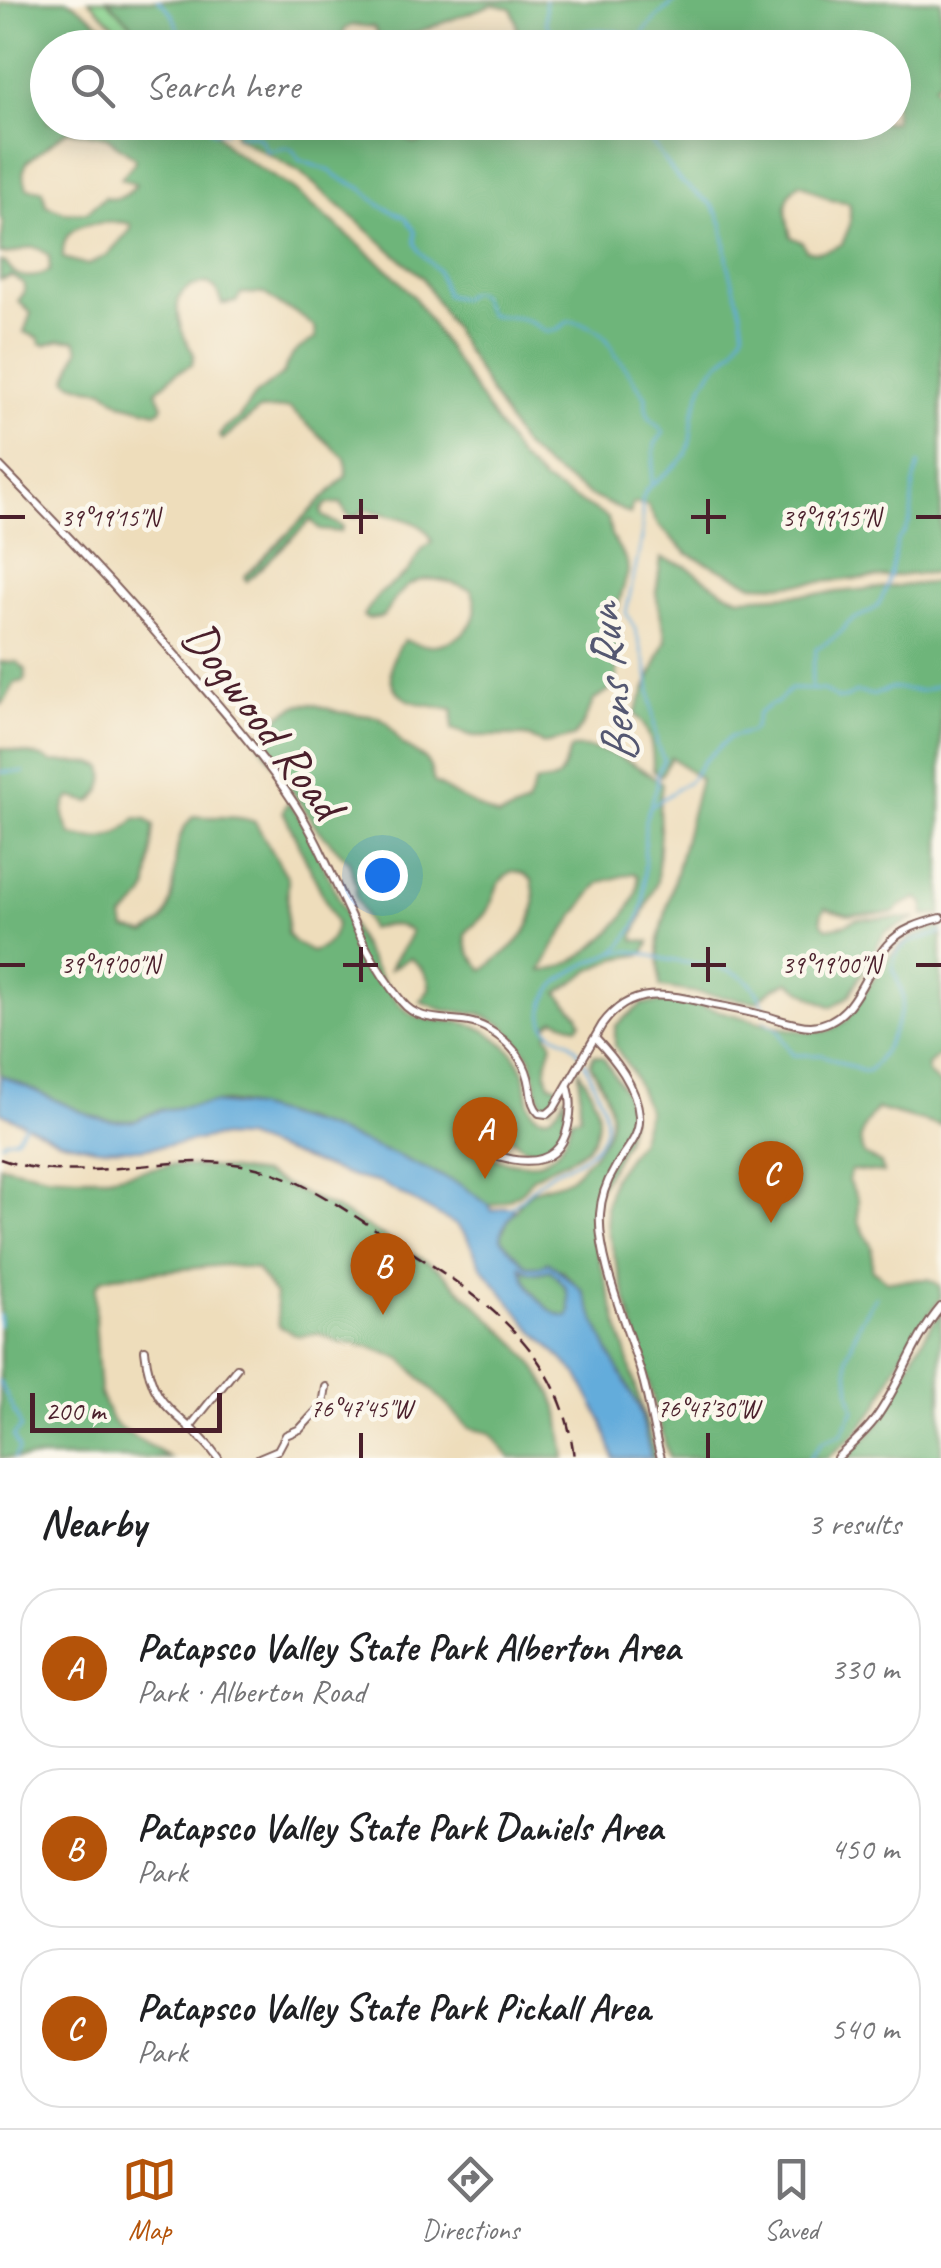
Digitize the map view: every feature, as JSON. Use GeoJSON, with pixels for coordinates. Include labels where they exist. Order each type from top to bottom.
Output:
{"type":"FeatureCollection","features":[{"type":"Feature","properties":{"kind":"street","name":"Dogwood Road"},"geometry":{"type":"LineString","coordinates":[[0,466],[116,587],[269,768],[307,826],[374,963],[408,1009],[427,1018],[468,1020],[498,1035],[524,1064],[532,1102],[540,1113],[551,1112],[568,1086]]}},
{"type":"Feature","properties":{"kind":"street"},"geometry":{"type":"LineString","coordinates":[[462,1144],[513,1160],[531,1161],[553,1153],[566,1136],[570,1114],[568,1086],[610,1014],[627,1002],[640,996],[667,996],[812,1026],[830,1020],[851,1004],[887,946],[909,929],[941,918]]}},
{"type":"Feature","properties":{"kind":"street"},"geometry":{"type":"LineString","coordinates":[[595,1038],[621,1068],[638,1107],[637,1132],[604,1192],[600,1230],[644,1382],[661,1458]]}},
{"type":"Feature","properties":{"kind":"street"},"geometry":{"type":"LineString","coordinates":[[837,1458],[879,1414],[914,1344],[941,1307]]}},
{"type":"Feature","properties":{"kind":"street"},"geometry":{"type":"LineString","coordinates":[[144,1350],[149,1377],[159,1398],[218,1458]]}},
{"type":"Feature","properties":{"kind":"street"},"geometry":{"type":"LineString","coordinates":[[189,1428],[237,1368]]}},
{"type":"Feature","properties":{"kind":"street"},"geometry":{"type":"LineString","coordinates":[[259,1458],[278,1450],[286,1435],[304,1426],[323,1404],[326,1387]]}},
{"type":"Feature","properties":{"kind":"green space"},"geometry":{"type":"Polygon","coordinates":[[[67,0],[108,30],[30,30],[30,140],[55,140],[27,162],[23,173],[27,188],[43,190],[46,205],[67,213],[87,212],[105,197],[119,198],[136,184],[121,178],[135,158],[110,140],[222,140],[231,150],[293,189],[391,272],[414,297],[519,458],[543,481],[608,518],[611,535],[627,562],[628,572],[616,613],[617,678],[611,689],[594,700],[573,737],[544,744],[525,736],[473,736],[452,729],[453,709],[411,701],[396,690],[392,665],[405,640],[432,645],[446,642],[458,637],[474,618],[471,590],[431,579],[405,588],[382,617],[363,616],[378,595],[408,572],[422,549],[432,542],[415,523],[369,510],[353,517],[341,503],[326,504],[321,511],[323,516],[343,527],[340,532],[320,530],[311,520],[247,581],[244,577],[346,476],[344,457],[289,408],[259,410],[222,440],[219,436],[239,418],[254,396],[284,373],[288,360],[316,338],[315,328],[265,294],[241,293],[236,302],[222,304],[216,289],[208,283],[196,285],[186,289],[178,305],[182,332],[194,354],[192,365],[156,391],[163,405],[161,410],[121,403],[104,390],[88,388],[67,378],[79,349],[75,340],[45,345],[24,332],[31,313],[18,301],[24,284],[12,276],[0,280],[0,261],[15,273],[32,277],[50,270],[49,256],[35,248],[0,253],[0,3],[67,0]],[[131,224],[80,226],[67,237],[63,258],[88,265],[107,255],[131,229],[131,224]]]}},
{"type":"Feature","properties":{"kind":"green space"},"geometry":{"type":"Polygon","coordinates":[[[89,0],[107,0],[138,30],[119,30],[89,0]]]}},
{"type":"Feature","properties":{"kind":"green space"},"geometry":{"type":"Polygon","coordinates":[[[107,0],[941,0],[941,79],[934,85],[941,98],[941,572],[784,585],[752,584],[688,554],[658,525],[647,505],[633,503],[630,514],[591,496],[545,466],[521,444],[422,277],[300,172],[242,140],[911,140],[911,30],[517,30],[511,8],[493,4],[423,30],[376,30],[353,25],[345,29],[138,30],[107,0]],[[800,183],[789,195],[786,207],[791,237],[802,242],[806,250],[815,252],[842,244],[850,225],[847,202],[831,200],[800,183]]]}},
{"type":"Feature","properties":{"kind":"green space"},"geometry":{"type":"Polygon","coordinates":[[[661,558],[686,566],[740,598],[941,582],[941,915],[924,916],[924,903],[917,898],[894,913],[849,915],[825,908],[821,915],[826,928],[856,919],[916,918],[885,932],[849,996],[832,1007],[789,982],[756,1002],[660,987],[658,943],[700,779],[671,757],[661,776],[653,770],[650,740],[635,714],[666,640],[656,594],[661,558]]]}},
{"type":"Feature","properties":{"kind":"green space"},"geometry":{"type":"Polygon","coordinates":[[[0,662],[17,662],[26,670],[25,681],[15,683],[0,705],[0,662]]]}},
{"type":"Feature","properties":{"kind":"green space"},"geometry":{"type":"Polygon","coordinates":[[[301,704],[378,717],[402,744],[425,759],[434,782],[498,817],[527,805],[535,783],[556,779],[572,748],[608,753],[662,783],[657,882],[634,935],[634,940],[649,942],[648,946],[643,954],[615,959],[591,970],[558,993],[581,1022],[576,1027],[555,1019],[547,1025],[553,1043],[547,1073],[550,1084],[559,1087],[550,1107],[542,1103],[531,1058],[503,1025],[480,1014],[443,1010],[420,1001],[428,992],[428,979],[410,958],[390,969],[411,931],[396,925],[370,929],[356,897],[349,862],[317,828],[260,744],[270,725],[301,704]],[[513,871],[497,887],[485,914],[466,933],[468,949],[483,970],[516,943],[534,911],[532,880],[513,871]],[[637,875],[601,882],[594,889],[541,971],[572,961],[605,937],[631,905],[637,890],[637,875]]]}},
{"type":"Feature","properties":{"kind":"green space"},"geometry":{"type":"Polygon","coordinates":[[[0,748],[52,762],[93,763],[103,767],[104,782],[94,799],[90,802],[70,797],[67,802],[64,816],[71,835],[107,838],[136,818],[146,819],[154,826],[146,893],[123,918],[125,929],[146,934],[163,920],[170,906],[177,851],[185,826],[194,816],[233,817],[255,822],[288,878],[287,933],[311,952],[325,945],[336,923],[283,811],[288,802],[309,834],[367,954],[398,1002],[414,1015],[473,1025],[499,1040],[521,1065],[530,1106],[538,1116],[551,1115],[565,1096],[562,1127],[543,1152],[525,1148],[507,1135],[492,1131],[478,1145],[458,1139],[456,1143],[491,1157],[525,1164],[553,1154],[564,1140],[571,1119],[580,1116],[579,1071],[595,1100],[598,1121],[592,1141],[578,1154],[535,1176],[517,1194],[490,1206],[461,1185],[427,1169],[303,1120],[224,1102],[152,1113],[135,1121],[110,1121],[0,1075],[0,748]]]}},
{"type":"Feature","properties":{"kind":"green space"},"geometry":{"type":"Polygon","coordinates":[[[941,926],[941,1054],[928,1065],[928,1074],[941,1085],[941,1126],[877,1109],[865,1125],[861,1142],[864,1155],[881,1163],[883,1173],[851,1170],[848,1181],[858,1199],[858,1221],[872,1247],[872,1270],[888,1281],[929,1279],[939,1285],[941,1297],[900,1358],[878,1405],[854,1436],[827,1458],[669,1458],[608,1232],[606,1206],[613,1177],[639,1141],[648,1111],[632,1072],[615,1046],[615,1026],[642,1004],[683,1001],[779,1027],[828,1031],[847,1020],[887,958],[910,938],[941,926]]]}},
{"type":"Feature","properties":{"kind":"green space"},"geometry":{"type":"Polygon","coordinates":[[[594,1055],[603,1057],[625,1092],[630,1120],[625,1141],[596,1195],[593,1236],[656,1458],[651,1458],[639,1407],[582,1290],[561,1270],[527,1266],[501,1239],[508,1221],[526,1197],[534,1190],[570,1178],[605,1138],[609,1103],[590,1064],[594,1055]]]}},
{"type":"Feature","properties":{"kind":"green space"},"geometry":{"type":"Polygon","coordinates":[[[0,1165],[77,1177],[108,1177],[169,1165],[211,1167],[263,1174],[336,1209],[439,1269],[516,1343],[552,1394],[559,1413],[565,1458],[510,1458],[490,1433],[469,1428],[402,1359],[319,1333],[298,1336],[279,1326],[275,1295],[256,1269],[225,1265],[113,1276],[102,1279],[96,1287],[100,1394],[113,1422],[171,1458],[0,1458],[0,1165]]]}},
{"type":"Feature","properties":{"kind":"green space"},"geometry":{"type":"Polygon","coordinates":[[[519,1266],[538,1273],[550,1269],[557,1276],[568,1293],[571,1311],[567,1317],[551,1311],[538,1298],[519,1266]]]}},
{"type":"Feature","properties":{"kind":"green space"},"geometry":{"type":"Polygon","coordinates":[[[941,1313],[941,1458],[844,1458],[878,1424],[941,1313]]]}},
{"type":"Feature","properties":{"kind":"water"},"geometry":{"type":"Polygon","coordinates":[[[0,1075],[110,1121],[135,1121],[160,1110],[213,1103],[254,1107],[324,1127],[398,1156],[461,1185],[492,1211],[515,1209],[501,1239],[527,1266],[549,1262],[582,1290],[639,1407],[651,1458],[614,1458],[603,1423],[577,1374],[531,1328],[482,1267],[466,1235],[456,1225],[381,1183],[353,1177],[244,1138],[212,1137],[139,1149],[96,1148],[58,1140],[0,1112],[0,1075]],[[521,1267],[538,1299],[552,1311],[568,1317],[568,1293],[560,1279],[550,1270],[521,1267]]]}},
{"type":"Feature","properties":{"kind":"waterway"},"geometry":{"type":"LineString","coordinates":[[158,0],[169,10],[177,30]]}},
{"type":"Feature","properties":{"kind":"waterway"},"geometry":{"type":"LineString","coordinates":[[545,0],[546,23],[550,30]]}},
{"type":"Feature","properties":{"kind":"waterway","name":"Bens Run"},"geometry":{"type":"LineString","coordinates":[[645,30],[677,0]]}},
{"type":"Feature","properties":{"kind":"waterway"},"geometry":{"type":"LineString","coordinates":[[261,140],[267,151],[289,148],[299,160],[330,171],[361,188],[381,206],[405,217],[415,231],[420,252],[438,271],[446,295],[460,299],[476,293],[489,315],[525,320],[546,332],[569,321],[587,325],[602,335],[646,397],[649,417],[664,432],[655,444],[651,484]]}},
{"type":"Feature","properties":{"kind":"waterway","name":"Bens Run"},"geometry":{"type":"LineString","coordinates":[[580,1054],[545,1026],[545,1002],[568,975],[619,948],[638,920],[644,900],[645,820],[664,760],[657,745],[647,668],[626,613],[642,538],[642,500],[646,490],[686,455],[703,384],[734,349],[744,331],[718,214],[679,180],[649,140]]}},
{"type":"Feature","properties":{"kind":"waterway"},"geometry":{"type":"LineString","coordinates":[[812,688],[816,649],[875,608],[883,595],[897,541],[909,522],[919,464]]}},
{"type":"Feature","properties":{"kind":"waterway"},"geometry":{"type":"LineString","coordinates":[[651,807],[690,780],[730,737],[750,732],[758,714],[777,703],[790,689],[823,690],[844,699],[856,692],[873,695],[891,688],[922,691],[941,684]]}},
{"type":"Feature","properties":{"kind":"waterway"},"geometry":{"type":"LineString","coordinates":[[0,772],[24,772]]}},
{"type":"Feature","properties":{"kind":"waterway"},"geometry":{"type":"LineString","coordinates":[[765,1020],[779,1031],[793,1055],[822,1055],[868,1071],[885,1048],[902,1006],[893,965],[897,953],[912,942],[941,933]]}},
{"type":"Feature","properties":{"kind":"waterway"},"geometry":{"type":"LineString","coordinates":[[614,952],[635,952],[728,970],[751,984],[765,1012]]}},
{"type":"Feature","properties":{"kind":"waterway","name":"Bens Run"},"geometry":{"type":"LineString","coordinates":[[508,1209],[551,1173],[580,1159],[602,1137],[605,1114],[584,1061]]}},
{"type":"Feature","properties":{"kind":"waterway"},"geometry":{"type":"LineString","coordinates":[[2,1143],[16,1138],[26,1123]]}},
{"type":"Feature","properties":{"kind":"waterway"},"geometry":{"type":"LineString","coordinates":[[809,1458],[822,1442],[841,1435],[854,1410],[847,1357],[860,1321],[876,1296]]}},
{"type":"Feature","properties":{"kind":"waterway"},"geometry":{"type":"LineString","coordinates":[[0,1315],[0,1325]]}},
{"type":"Feature","properties":{"kind":"waterway"},"geometry":{"type":"LineString","coordinates":[[0,1382],[21,1428],[13,1436],[19,1449],[14,1458]]}},
{"type":"Feature","properties":{"kind":"railway"},"geometry":{"type":"LineString","coordinates":[[0,1159],[58,1170],[175,1163],[234,1164],[273,1173],[310,1189],[445,1274],[505,1322],[551,1381],[566,1417],[574,1458]]}},
{"type":"Feature","properties":{"kind":"place","name":"Patapsco Valley State Park Alberton Area"},"geometry":{"type":"Point","coordinates":[485,1179]}},
{"type":"Feature","properties":{"kind":"place","name":"Patapsco Valley State Park Pickall Area"},"geometry":{"type":"Point","coordinates":[771,1223]}},
{"type":"Feature","properties":{"kind":"place","name":"Patapsco Valley State Park Daniels Area"},"geometry":{"type":"Point","coordinates":[383,1315]}}]}
